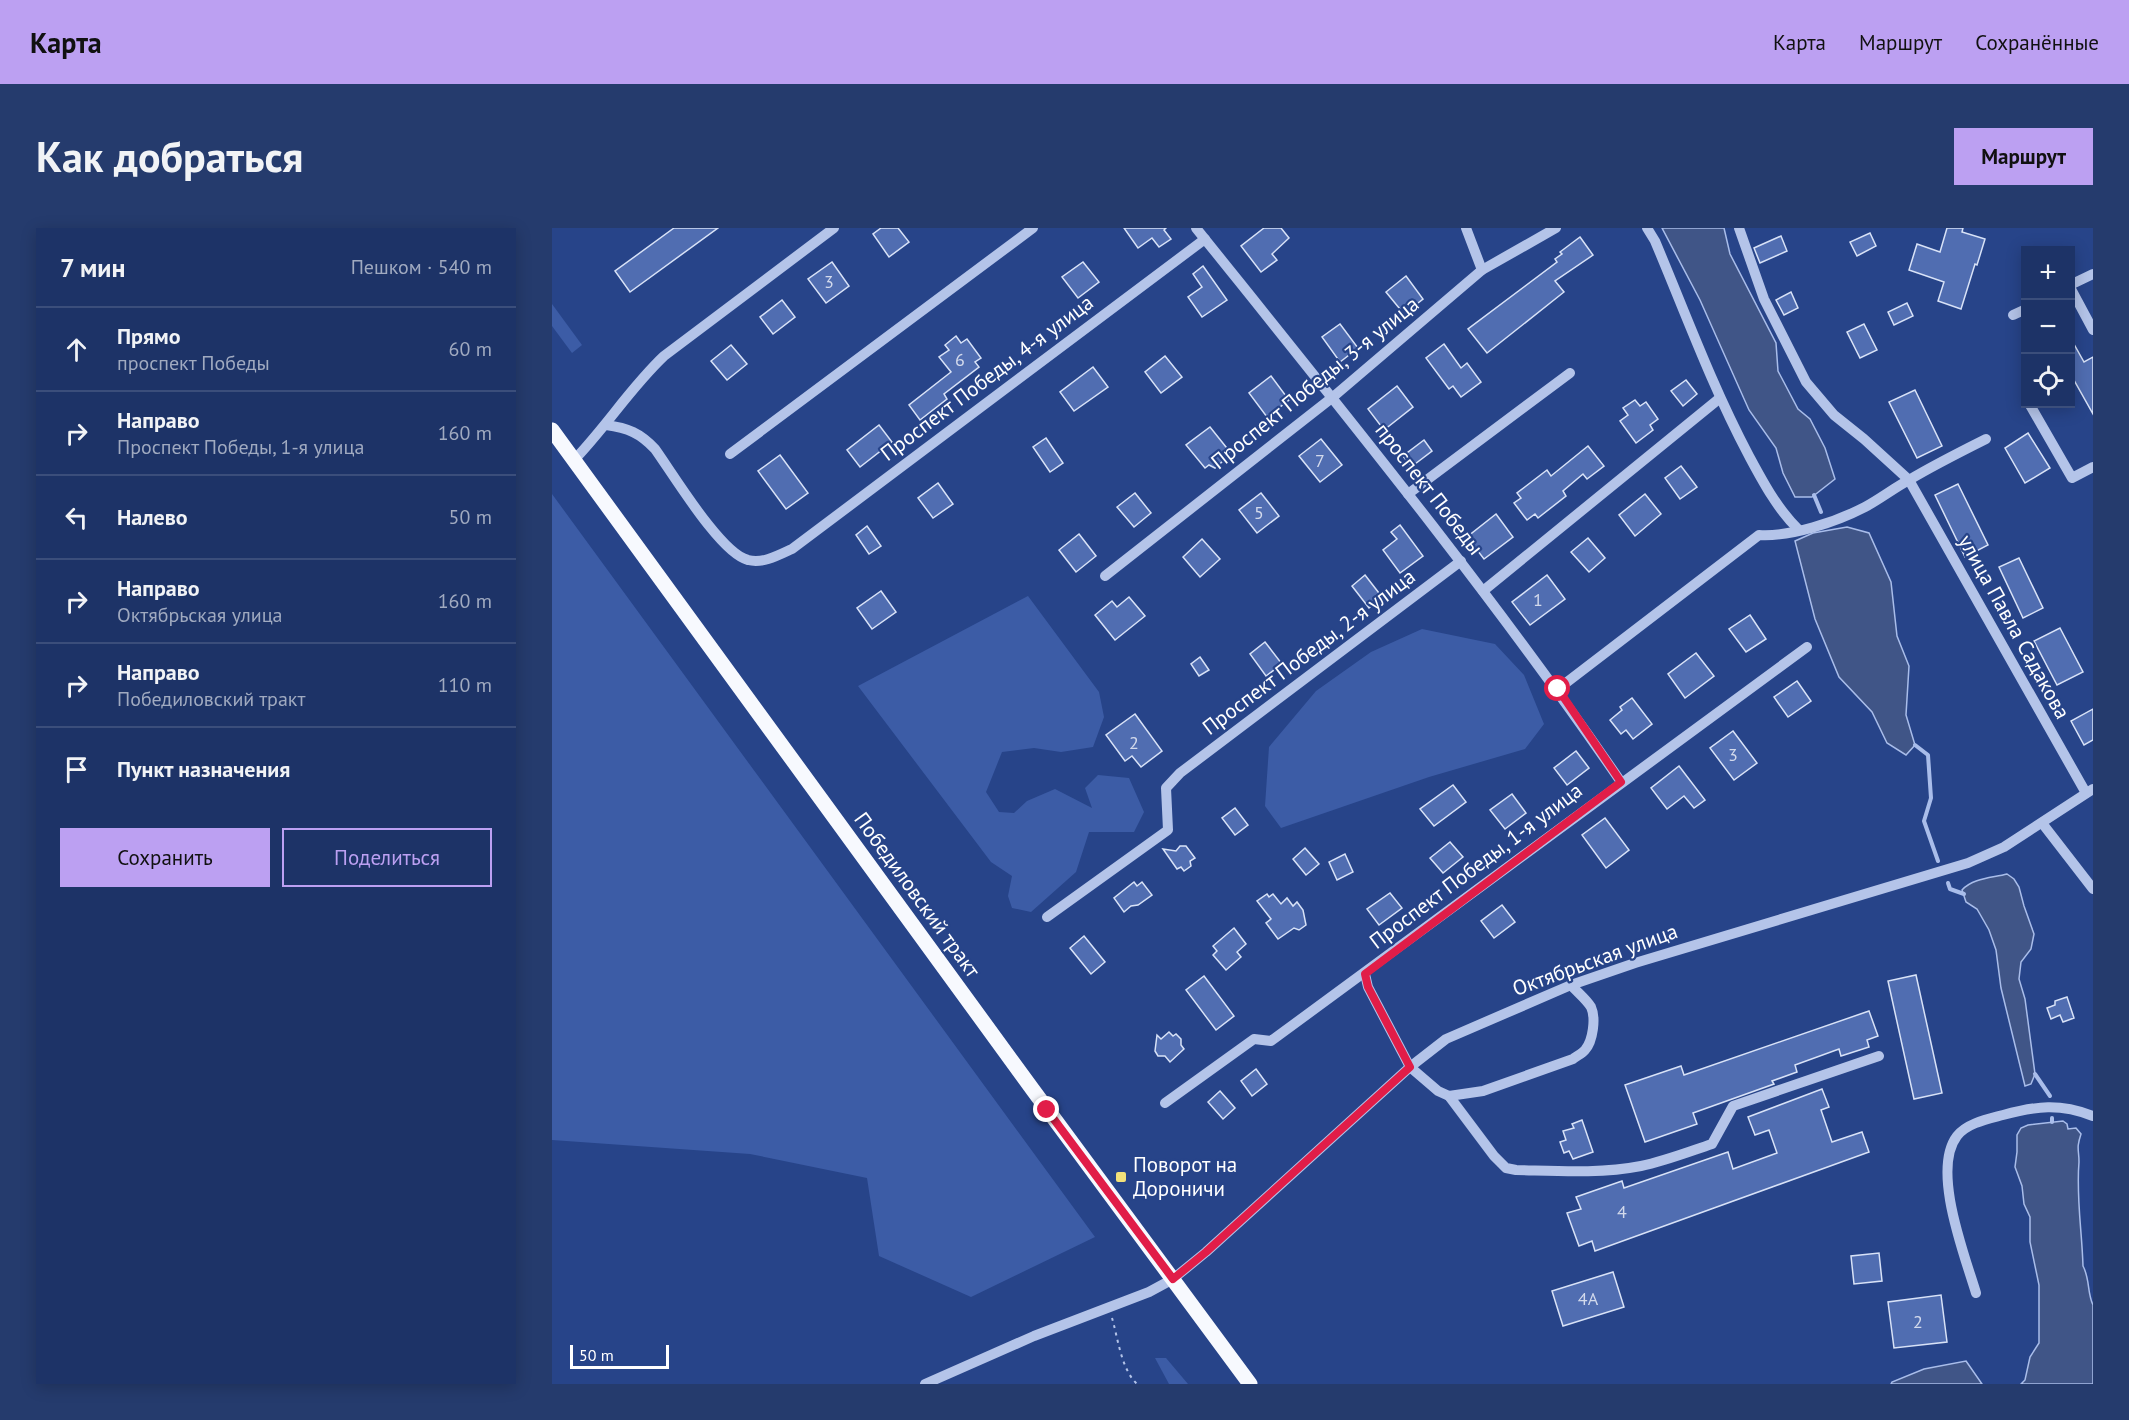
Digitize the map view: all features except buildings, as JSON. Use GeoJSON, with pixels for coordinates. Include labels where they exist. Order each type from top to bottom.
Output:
{"type":"FeatureCollection","features":[{"type":"Feature","properties":{"kind":"main road","name":"Победиловский тракт"},"geometry":{"type":"LineString","coordinates":[[552,430],[1250,1384]]}},
{"type":"Feature","properties":{"kind":"street"},"geometry":{"type":"LineString","coordinates":[[574,460],[606,425],[650,369],[664,356],[834,228]]}},
{"type":"Feature","properties":{"kind":"street"},"geometry":{"type":"LineString","coordinates":[[730,454],[1032,228]]}},
{"type":"Feature","properties":{"kind":"street","name":"проспект Победы"},"geometry":{"type":"LineString","coordinates":[[1196,228],[1333,397],[1461,561],[1558,689],[1621,782]]}},
{"type":"Feature","properties":{"kind":"street"},"geometry":{"type":"LineString","coordinates":[[1466,228],[1482,270]]}},
{"type":"Feature","properties":{"kind":"street","name":"Проспект Победы, 3-я улица"},"geometry":{"type":"LineString","coordinates":[[1105,576],[1333,397],[1482,270],[1556,228]]}},
{"type":"Feature","properties":{"kind":"street"},"geometry":{"type":"LineString","coordinates":[[1647,228],[1655,241],[1720,398],[1761,478],[1780,508],[1799,530]]}},
{"type":"Feature","properties":{"kind":"street","name":"улица Павла Садакова"},"geometry":{"type":"LineString","coordinates":[[1738,228],[1764,299],[1806,382],[1834,415],[1909,480],[2090,791]]}},
{"type":"Feature","properties":{"kind":"street","name":"Проспект Победы, 4-я улица"},"geometry":{"type":"LineString","coordinates":[[606,425],[633,431],[644,437],[719,538],[736,555],[747,560],[758,561],[781,555],[1205,239]]}},
{"type":"Feature","properties":{"kind":"street"},"geometry":{"type":"LineString","coordinates":[[2075,283],[2093,274]]}},
{"type":"Feature","properties":{"kind":"street"},"geometry":{"type":"LineString","coordinates":[[2075,296],[2093,330]]}},
{"type":"Feature","properties":{"kind":"street"},"geometry":{"type":"LineString","coordinates":[[2013,315],[2021,311]]}},
{"type":"Feature","properties":{"kind":"street"},"geometry":{"type":"LineString","coordinates":[[1408,494],[1570,373]]}},
{"type":"Feature","properties":{"kind":"street"},"geometry":{"type":"LineString","coordinates":[[1483,591],[1720,398]]}},
{"type":"Feature","properties":{"kind":"street"},"geometry":{"type":"LineString","coordinates":[[2032,408],[2072,478],[2093,467]]}},
{"type":"Feature","properties":{"kind":"street"},"geometry":{"type":"LineString","coordinates":[[1558,689],[1759,536],[1775,536],[1828,522],[1867,506],[1909,480],[1986,439]]}},
{"type":"Feature","properties":{"kind":"street","name":"Проспект Победы, 2-я улица"},"geometry":{"type":"LineString","coordinates":[[1047,917],[1168,830],[1166,788],[1180,773],[1461,561]]}},
{"type":"Feature","properties":{"kind":"street","name":"Проспект Победы, 1-я улица"},"geometry":{"type":"LineString","coordinates":[[1165,1103],[1254,1039],[1271,1041],[1807,647]]}},
{"type":"Feature","properties":{"kind":"street","name":"Октябрьская улица"},"geometry":{"type":"LineString","coordinates":[[925,1384],[1034,1335],[1149,1292],[1173,1279],[1206,1252],[1410,1067],[1446,1039],[1571,985],[1635,963],[1968,863],[2004,846],[2090,791]]}},
{"type":"Feature","properties":{"kind":"street"},"geometry":{"type":"LineString","coordinates":[[2042,823],[2093,889]]}},
{"type":"Feature","properties":{"kind":"street"},"geometry":{"type":"LineString","coordinates":[[1365,974],[1368,987],[1410,1067],[1438,1091],[1449,1096],[1494,1156],[1506,1168],[1516,1170],[1622,1169],[1662,1161],[1712,1144],[1733,1106],[1879,1056]]}},
{"type":"Feature","properties":{"kind":"street"},"geometry":{"type":"LineString","coordinates":[[1449,1096],[1483,1091],[1573,1059],[1585,1051],[1593,1032],[1593,1014],[1585,999],[1571,985]]}},
{"type":"Feature","properties":{"kind":"street"},"geometry":{"type":"LineString","coordinates":[[1976,1293],[1949,1200],[1949,1155],[1957,1136],[1968,1127],[1981,1121],[2022,1110],[2058,1106],[2093,1116]]}},
{"type":"Feature","properties":{"kind":"path"},"geometry":{"type":"LineString","coordinates":[[1109,1306],[1124,1359],[1137,1384]]}},
{"type":"Feature","properties":{"kind":"shaded area"},"geometry":{"type":"Polygon","coordinates":[[[1662,228],[1724,228],[1730,254],[1776,343],[1778,371],[1798,409],[1810,419],[1825,448],[1835,479],[1812,497],[1795,497],[1783,473],[1776,448],[1749,410],[1700,300],[1662,228]]]}},
{"type":"Feature","properties":{"kind":"shaded area"},"geometry":{"type":"Polygon","coordinates":[[[552,304],[582,345],[572,353],[552,326],[552,304]]]}},
{"type":"Feature","properties":{"kind":"shaded area"},"geometry":{"type":"Polygon","coordinates":[[[552,494],[1095,1237],[971,1297],[879,1256],[867,1178],[750,1154],[552,1140],[552,494]]]}},
{"type":"Feature","properties":{"kind":"shaded area"},"geometry":{"type":"Polygon","coordinates":[[[1847,527],[1869,533],[1891,582],[1897,636],[1909,666],[1906,715],[1915,745],[1906,755],[1887,743],[1872,712],[1839,677],[1815,619],[1795,541],[1813,533],[1847,527]]]}},
{"type":"Feature","properties":{"kind":"shaded area"},"geometry":{"type":"Polygon","coordinates":[[[1028,596],[1099,692],[1104,717],[1093,747],[1061,752],[1034,748],[1002,752],[986,792],[999,812],[1014,813],[1027,801],[1055,789],[1092,808],[1085,788],[1098,775],[1129,778],[1144,812],[1134,832],[1089,832],[1076,872],[1031,912],[1012,908],[1008,896],[1012,876],[991,862],[858,686],[1028,596]]]}},
{"type":"Feature","properties":{"kind":"shaded area"},"geometry":{"type":"Polygon","coordinates":[[[1422,629],[1495,644],[1524,675],[1544,724],[1525,749],[1429,777],[1281,828],[1265,806],[1269,747],[1316,691],[1371,652],[1422,629]]]}},
{"type":"Feature","properties":{"kind":"shaded area"},"geometry":{"type":"Polygon","coordinates":[[[2007,874],[2019,887],[2034,934],[2031,949],[2021,962],[2019,979],[2025,999],[2035,1074],[2031,1084],[2025,1086],[2001,988],[1996,950],[1989,930],[1977,909],[1966,902],[1962,890],[1977,881],[2007,874]]]}},
{"type":"Feature","properties":{"kind":"shaded area"},"geometry":{"type":"Polygon","coordinates":[[[2063,1121],[2067,1124],[2068,1129],[2076,1128],[2081,1134],[2078,1146],[2079,1201],[2083,1266],[2093,1305],[2093,1384],[2021,1384],[2025,1380],[2030,1357],[2039,1343],[2039,1285],[2030,1242],[2030,1217],[2024,1204],[2022,1186],[2015,1167],[2017,1135],[2021,1128],[2028,1125],[2063,1121]]]}},
{"type":"Feature","properties":{"kind":"shaded area"},"geometry":{"type":"Polygon","coordinates":[[[1155,1358],[1166,1358],[1188,1384],[1169,1384],[1155,1358]]]}},
{"type":"Feature","properties":{"kind":"shaded area"},"geometry":{"type":"Polygon","coordinates":[[[1966,1361],[1982,1384],[1891,1384],[1924,1369],[1966,1361]]]}},
{"type":"Feature","properties":{"kind":"waterway"},"geometry":{"type":"LineString","coordinates":[[1814,495],[1821,512]]}},
{"type":"Feature","properties":{"kind":"waterway"},"geometry":{"type":"LineString","coordinates":[[1915,745],[1928,755],[1931,798],[1924,821],[1938,861]]}},
{"type":"Feature","properties":{"kind":"waterway"},"geometry":{"type":"LineString","coordinates":[[1948,883],[1950,889],[1964,894]]}},
{"type":"Feature","properties":{"kind":"waterway"},"geometry":{"type":"LineString","coordinates":[[2035,1074],[2050,1096]]}},
{"type":"Feature","properties":{"kind":"place","name":"Поворот на Дороничи"},"geometry":{"type":"Point","coordinates":[1121,1177]}},
{"type":"Feature","properties":{"kind":"route"},"geometry":{"type":"LineString","coordinates":[[1047,1110],[1173,1279],[1206,1252],[1410,1067],[1368,987],[1365,974],[1621,782],[1558,689]]}}]}
